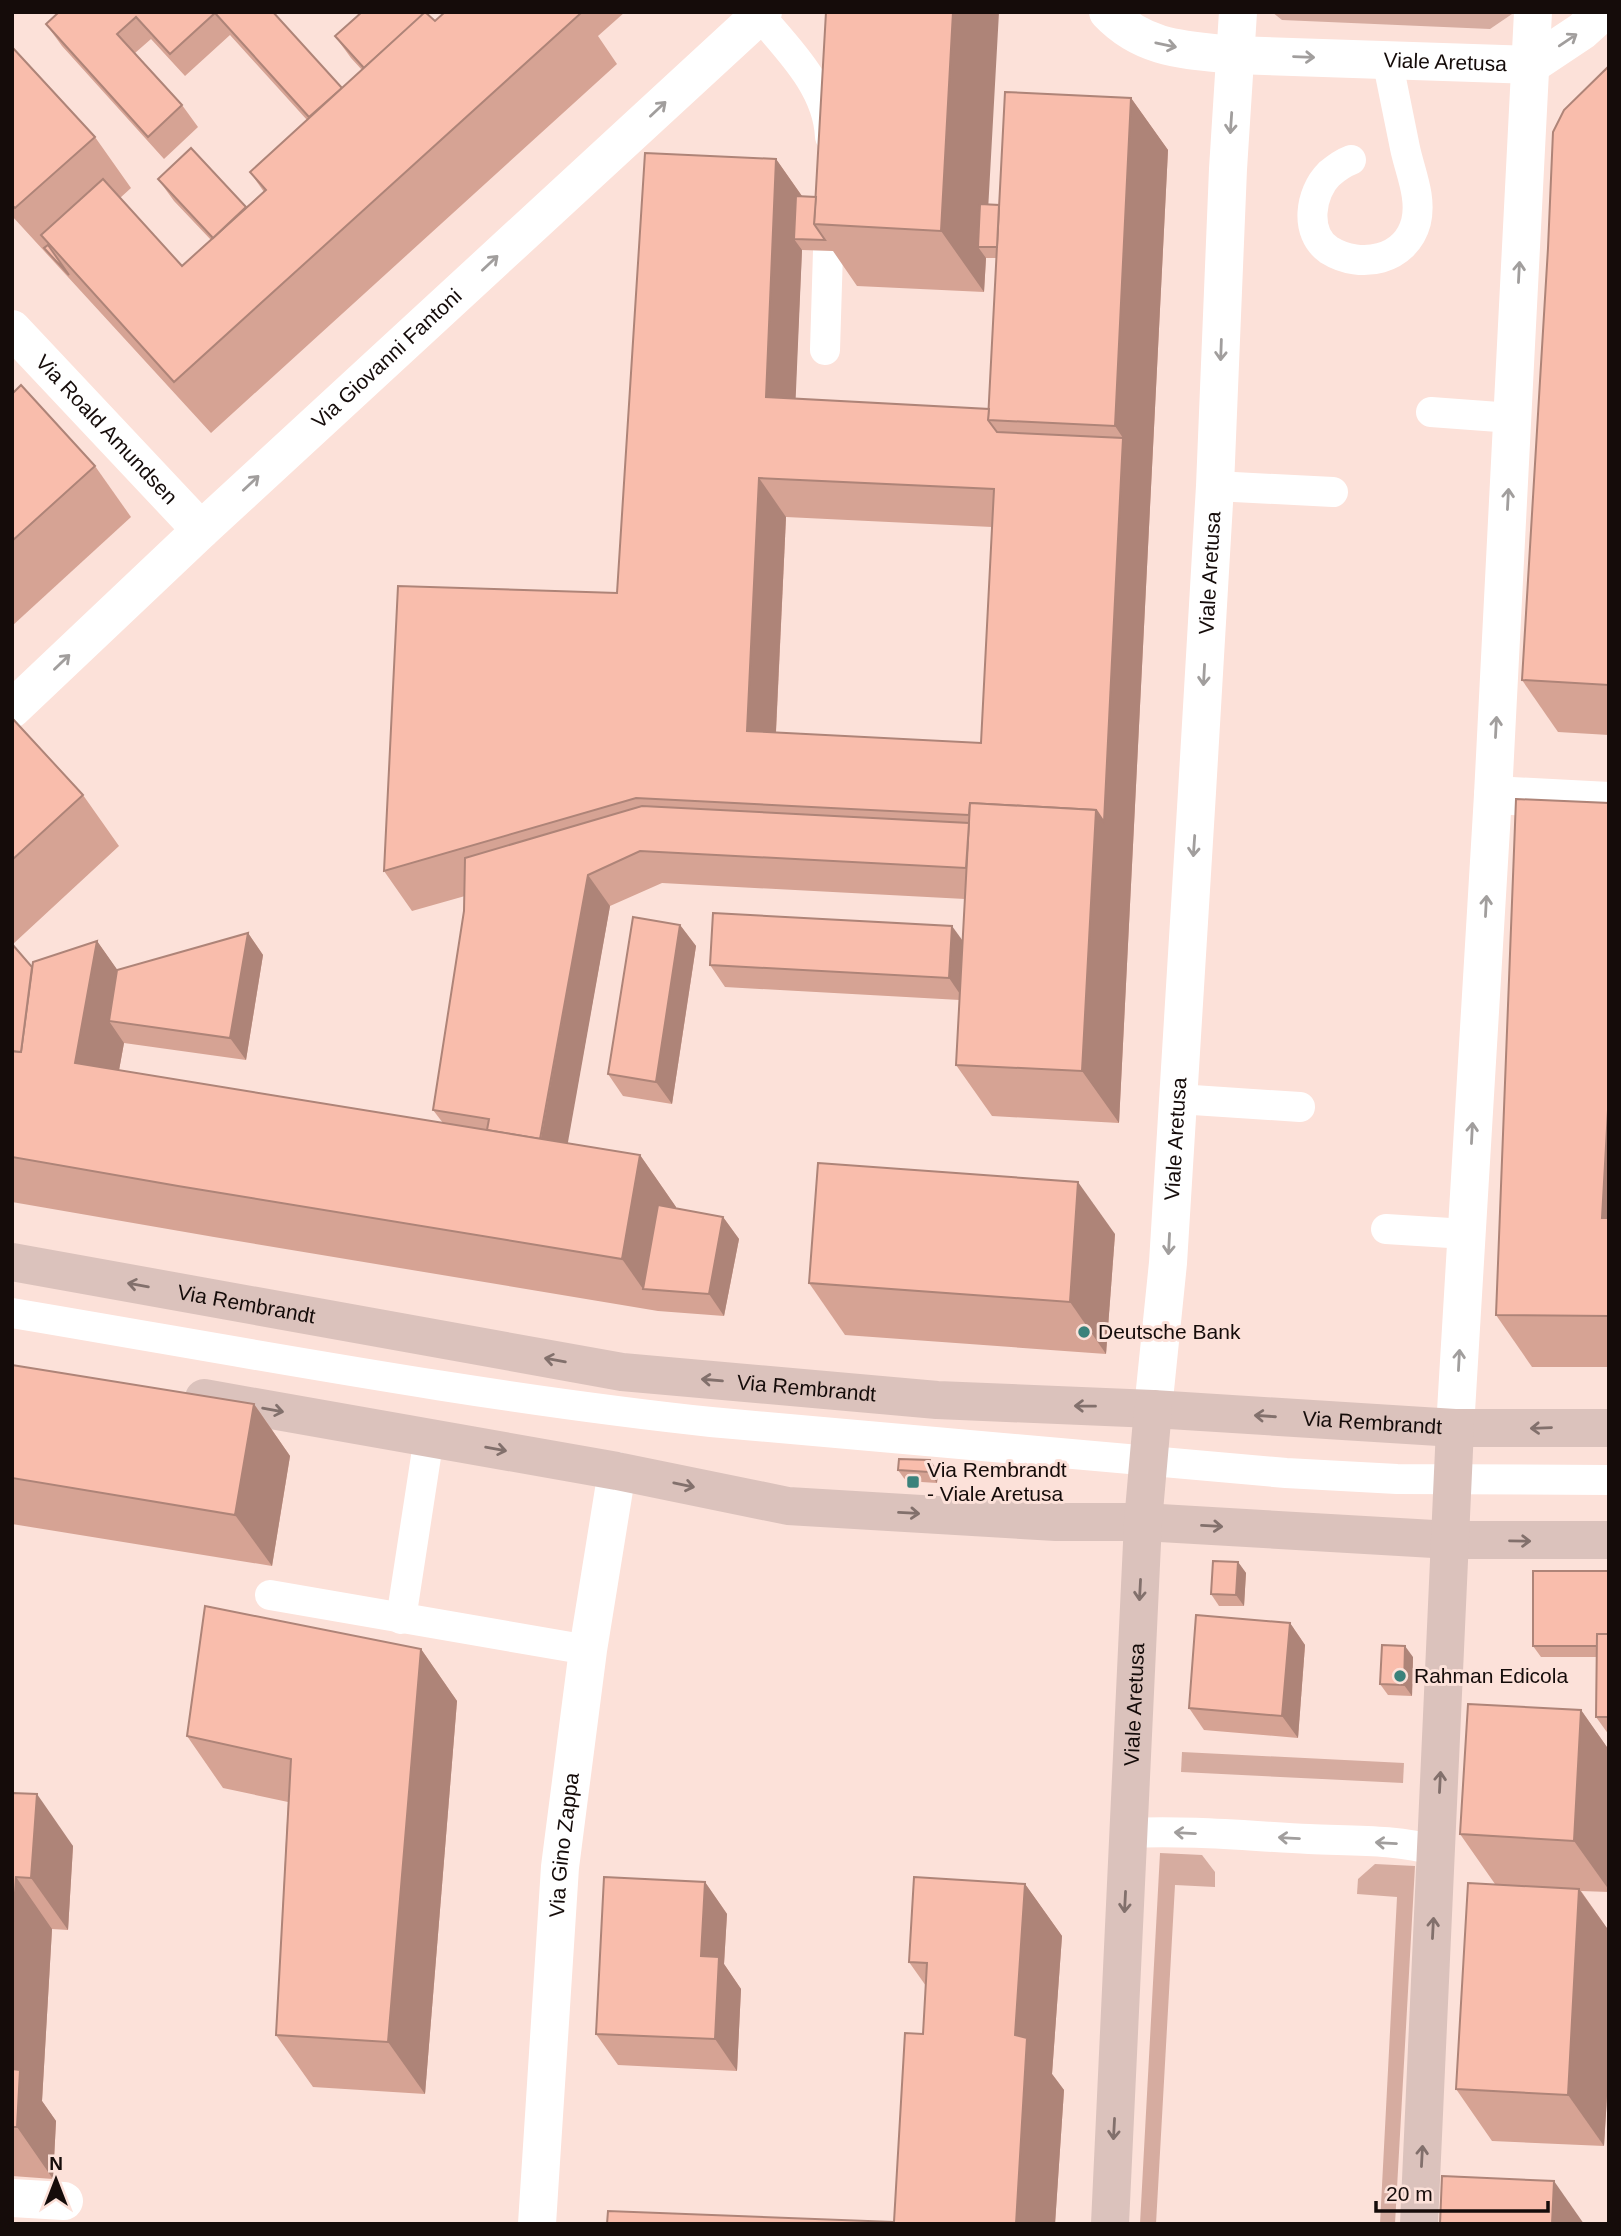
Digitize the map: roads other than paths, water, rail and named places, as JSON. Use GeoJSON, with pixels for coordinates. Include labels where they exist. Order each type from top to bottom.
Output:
{"type":"FeatureCollection","features":[{"type":"Feature","properties":{"kind":"street"},"geometry":{"type":"LineString","coordinates":[[1108,12],[1129,31],[1144,40],[1188,50],[1235,55]]}},
{"type":"Feature","properties":{"kind":"street","name":"Viale Aretusa"},"geometry":{"type":"LineString","coordinates":[[1110,2224],[1143,1522],[1168,1263],[1215,486],[1228,169],[1238,12]]}},
{"type":"Feature","properties":{"kind":"street","name":"Viale Aretusa"},"geometry":{"type":"LineString","coordinates":[[1419,2224],[1455,1428],[1493,795],[1533,12]]}},
{"type":"Feature","properties":{"kind":"street"},"geometry":{"type":"LineString","coordinates":[[1531,65],[1582,31],[1603,12]]}},
{"type":"Feature","properties":{"kind":"street","name":"Via Giovanni Fantoni"},"geometry":{"type":"LineString","coordinates":[[12,709],[201,530],[761,14]]}},
{"type":"Feature","properties":{"kind":"street","name":"Viale Aretusa"},"geometry":{"type":"LineString","coordinates":[[1235,55],[1531,65]]}},
{"type":"Feature","properties":{"kind":"street","name":"Via Roald Amundsen"},"geometry":{"type":"LineString","coordinates":[[12,329],[201,530]]}},
{"type":"Feature","properties":{"kind":"street"},"geometry":{"type":"LineString","coordinates":[[1493,795],[1609,802]]}},
{"type":"Feature","properties":{"kind":"street","name":"Via Rembrandt"},"geometry":{"type":"LineString","coordinates":[[12,1262],[622,1372],[937,1401],[1153,1409],[1455,1428],[1609,1428]]}},
{"type":"Feature","properties":{"kind":"street"},"geometry":{"type":"LineString","coordinates":[[173,1392],[617,1471],[788,1506],[1056,1522],[1143,1522],[1451,1540],[1609,1540]]}},
{"type":"Feature","properties":{"kind":"street","name":"Via Gino Zappa"},"geometry":{"type":"LineString","coordinates":[[537,2224],[560,1867],[588,1650],[617,1471]]}},
{"type":"Feature","properties":{"kind":"street"},"geometry":{"type":"LineString","coordinates":[[12,2198],[64,2201]]}},
{"type":"Feature","properties":{"kind":"lane"},"geometry":{"type":"LineString","coordinates":[[761,14],[803,67],[822,100],[830,126],[831,160]]}},
{"type":"Feature","properties":{"kind":"lane"},"geometry":{"type":"LineString","coordinates":[[1351,160],[1328,175],[1318,189],[1313,205],[1314,228],[1329,249],[1341,254],[1356,259],[1391,255],[1403,247],[1411,234],[1417,210],[1415,181],[1387,60]]}},
{"type":"Feature","properties":{"kind":"lane"},"geometry":{"type":"LineString","coordinates":[[825,350],[828,251]]}},
{"type":"Feature","properties":{"kind":"lane"},"geometry":{"type":"LineString","coordinates":[[1431,412],[1512,418]]}},
{"type":"Feature","properties":{"kind":"lane"},"geometry":{"type":"LineString","coordinates":[[1215,486],[1333,492]]}},
{"type":"Feature","properties":{"kind":"lane"},"geometry":{"type":"LineString","coordinates":[[1178,1099],[1300,1107]]}},
{"type":"Feature","properties":{"kind":"lane"},"geometry":{"type":"LineString","coordinates":[[1386,1229],[1466,1234]]}},
{"type":"Feature","properties":{"kind":"lane","name":"Via Rembrandt"},"geometry":{"type":"LineString","coordinates":[[12,1313],[621,1413],[1286,1473],[1454,1480],[1609,1480]]}},
{"type":"Feature","properties":{"kind":"lane"},"geometry":{"type":"LineString","coordinates":[[401,1619],[429,1437]]}},
{"type":"Feature","properties":{"kind":"lane"},"geometry":{"type":"LineString","coordinates":[[270,1595],[588,1650]]}},
{"type":"Feature","properties":{"kind":"lane"},"geometry":{"type":"LineString","coordinates":[[1128,1833],[1161,1832],[1348,1841],[1416,1845],[1437,1851]]}},
{"type":"Feature","properties":{"kind":"place","name":"Deutsche Bank"},"geometry":{"type":"Point","coordinates":[1084,1332]}},
{"type":"Feature","properties":{"kind":"place","name":"Via Rembrandt - Viale Aretusa"},"geometry":{"type":"Point","coordinates":[913,1482]}},
{"type":"Feature","properties":{"kind":"place","name":"Rahman Edicola"},"geometry":{"type":"Point","coordinates":[1400,1676]}}]}
